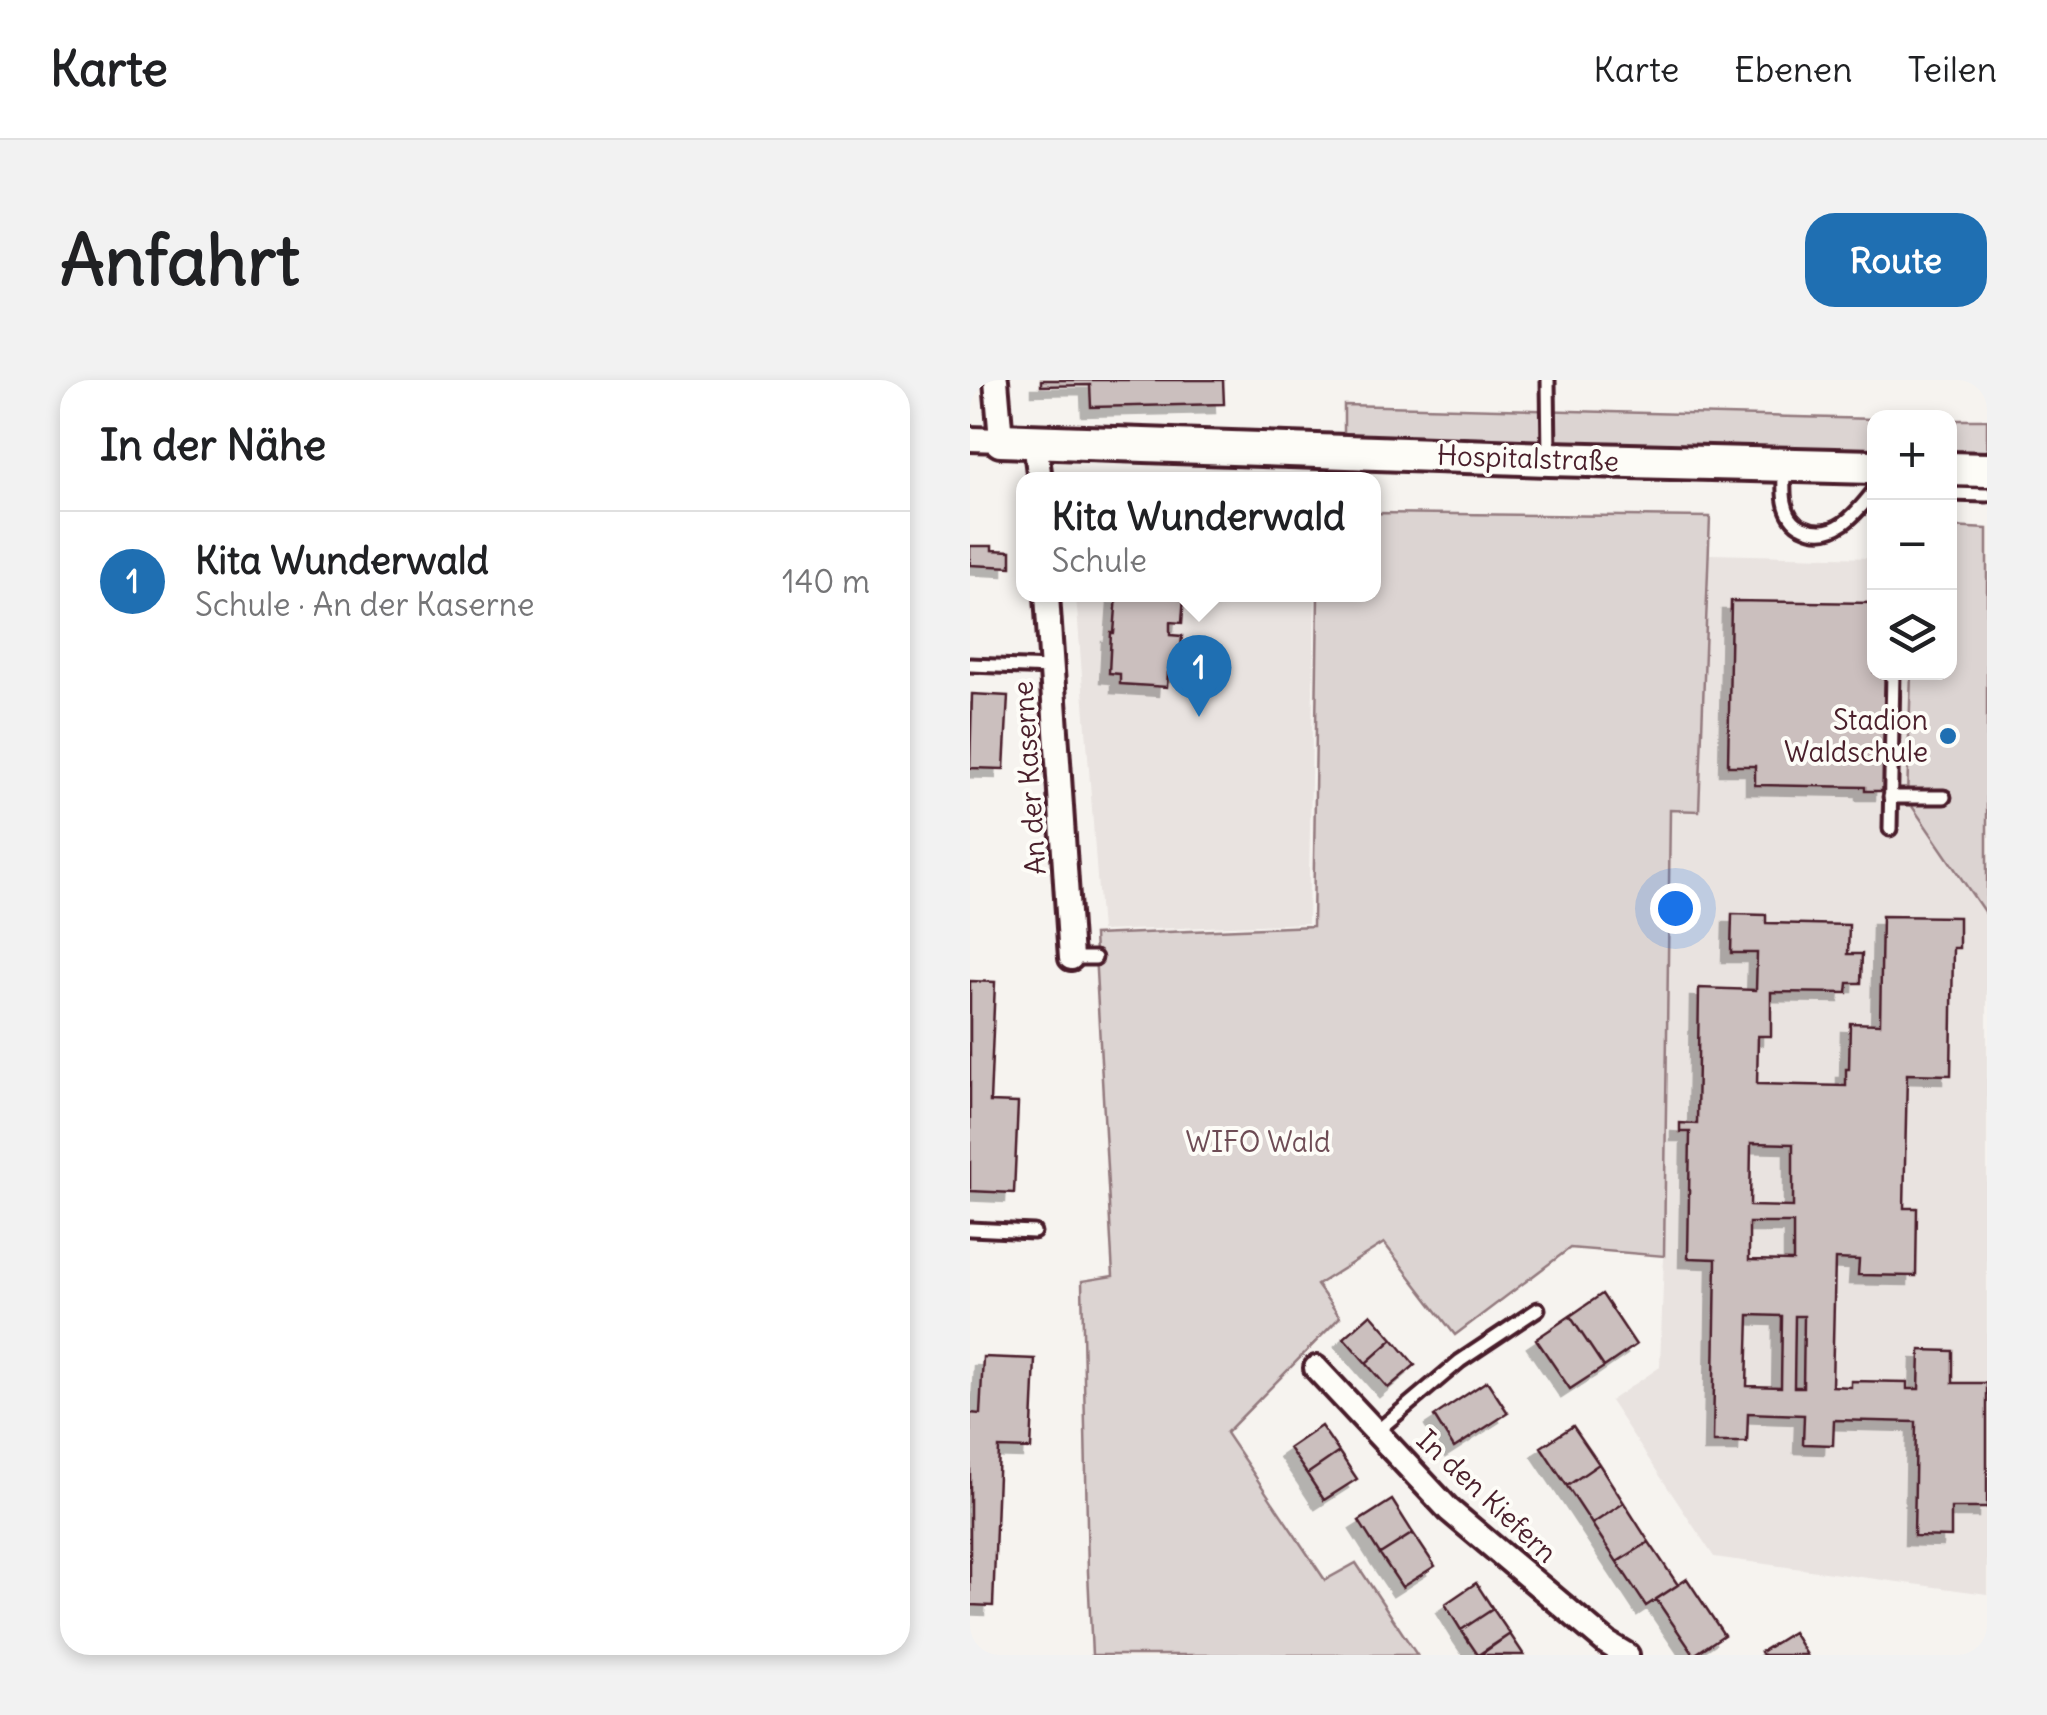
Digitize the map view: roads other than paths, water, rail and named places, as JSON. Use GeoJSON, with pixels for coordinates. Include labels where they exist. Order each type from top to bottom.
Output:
{"type":"FeatureCollection","features":[{"type":"Feature","properties":{"kind":"street"},"geometry":{"type":"LineString","coordinates":[[986,440],[996,380]]}},
{"type":"Feature","properties":{"kind":"street","name":"Hospitalstraße"},"geometry":{"type":"LineString","coordinates":[[986,440],[1867,467]]}},
{"type":"Feature","properties":{"kind":"street"},"geometry":{"type":"LineString","coordinates":[[1035,442],[1039,472]]}},
{"type":"Feature","properties":{"kind":"street"},"geometry":{"type":"LineString","coordinates":[[1957,469],[1987,470]]}},
{"type":"Feature","properties":{"kind":"street","name":"An der Kaserne"},"geometry":{"type":"LineString","coordinates":[[1048,602],[1070,958]]}},
{"type":"Feature","properties":{"kind":"street","name":"In den Kiefern"},"geometry":{"type":"LineString","coordinates":[[1316,1368],[1450,1510],[1607,1643],[1628,1655]]}},
{"type":"Feature","properties":{"kind":"lane"},"geometry":{"type":"LineString","coordinates":[[1548,380],[1549,459]]}},
{"type":"Feature","properties":{"kind":"lane"},"geometry":{"type":"LineString","coordinates":[[1784,465],[1785,506],[1795,524],[1814,533],[1839,528],[1867,505]]}},
{"type":"Feature","properties":{"kind":"lane"},"geometry":{"type":"LineString","coordinates":[[1957,494],[1987,495]]}},
{"type":"Feature","properties":{"kind":"lane"},"geometry":{"type":"LineString","coordinates":[[1859,510],[1867,500]]}},
{"type":"Feature","properties":{"kind":"lane"},"geometry":{"type":"LineString","coordinates":[[970,666],[1052,668]]}},
{"type":"Feature","properties":{"kind":"lane"},"geometry":{"type":"LineString","coordinates":[[1890,829],[1893,680]]}},
{"type":"Feature","properties":{"kind":"lane"},"geometry":{"type":"LineString","coordinates":[[1890,798],[1944,798]]}},
{"type":"Feature","properties":{"kind":"lane"},"geometry":{"type":"LineString","coordinates":[[1070,958],[1094,958]]}},
{"type":"Feature","properties":{"kind":"lane"},"geometry":{"type":"LineString","coordinates":[[970,1228],[1034,1232]]}},
{"type":"Feature","properties":{"kind":"lane"},"geometry":{"type":"LineString","coordinates":[[1376,1432],[1460,1361],[1538,1310]]}},
{"type":"Feature","properties":{"kind":"place","name":"Kita Wunderwald"},"geometry":{"type":"Point","coordinates":[1199,717]}},
{"type":"Feature","properties":{"kind":"place","name":"Stadion Waldschule"},"geometry":{"type":"Point","coordinates":[1948,736]}},
{"type":"Feature","properties":{"kind":"park label","name":"WIFO Wald"},"geometry":{"type":"Point","coordinates":[1258,1142]}}]}
